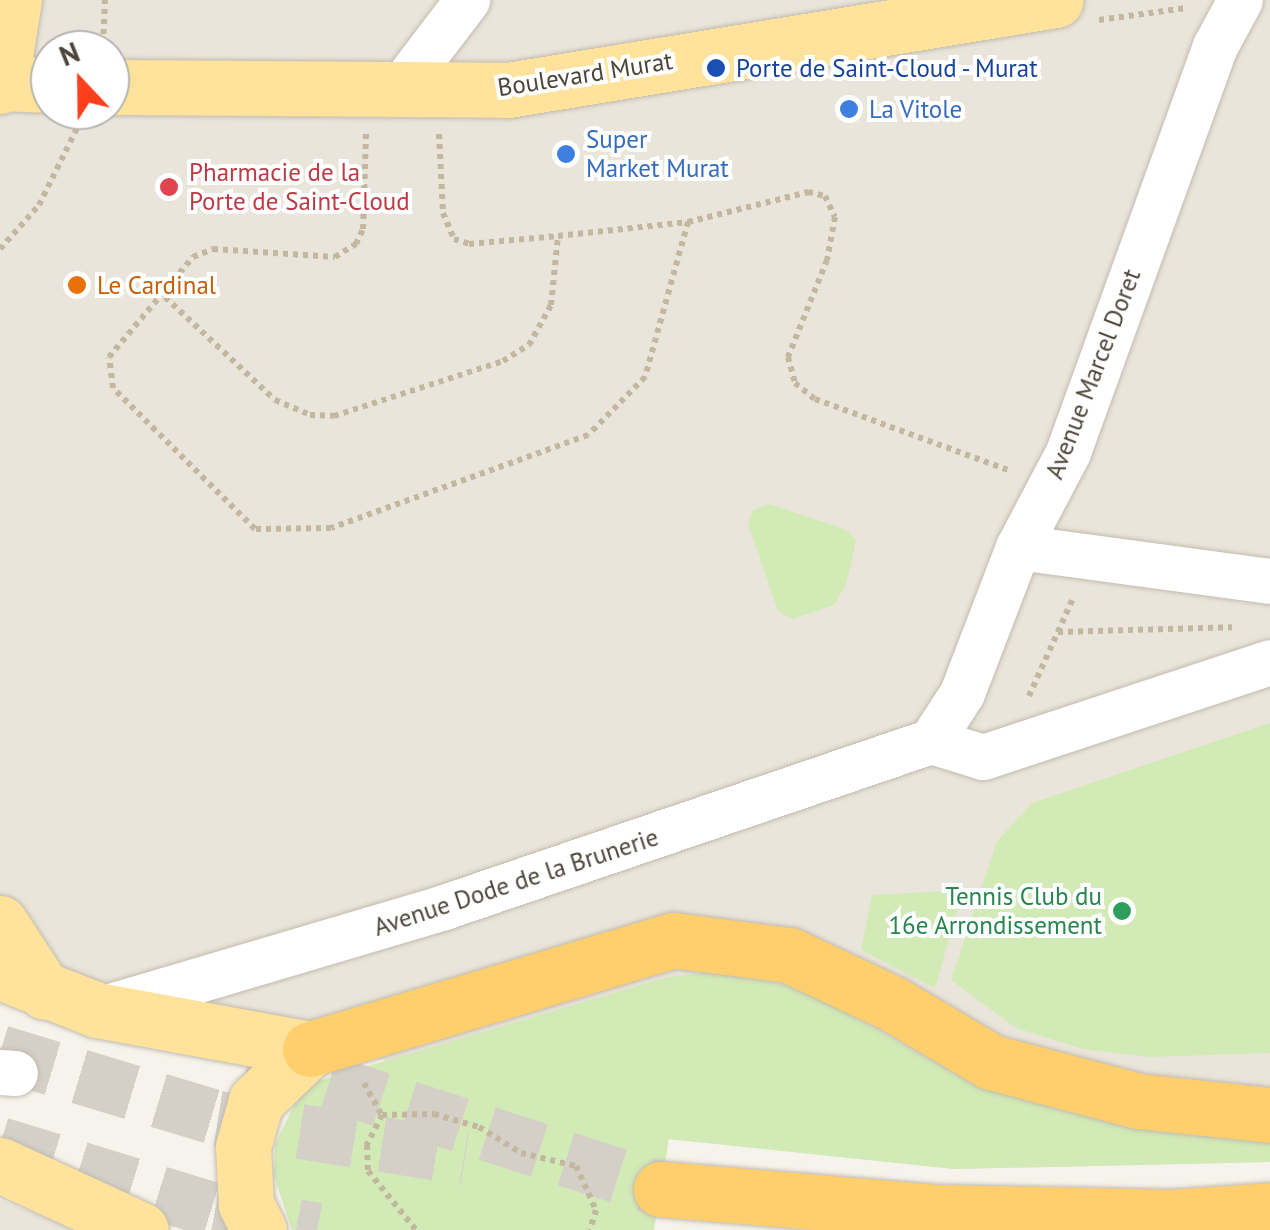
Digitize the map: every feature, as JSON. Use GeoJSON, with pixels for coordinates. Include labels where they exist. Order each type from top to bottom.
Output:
{"type":"FeatureCollection","features":[{"type":"Feature","properties":{"kind":"highway"},"geometry":{"type":"LineString","coordinates":[[310,1049],[673,940],[789,955],[893,1004],[991,1062],[1139,1102],[1270,1115]]}},
{"type":"Feature","properties":{"kind":"highway"},"geometry":{"type":"LineString","coordinates":[[661,1189],[934,1212],[1171,1216],[1270,1210]]}},
{"type":"Feature","properties":{"kind":"main road"},"geometry":{"type":"LineString","coordinates":[[14,0],[0,84],[30,85]]}},
{"type":"Feature","properties":{"kind":"main road","name":"Boulevard Murat"},"geometry":{"type":"LineString","coordinates":[[130,87],[508,90],[1022,3]]}},
{"type":"Feature","properties":{"kind":"main road"},"geometry":{"type":"LineString","coordinates":[[0,923],[22,982],[97,1010],[310,1049]]}},
{"type":"Feature","properties":{"kind":"main road"},"geometry":{"type":"LineString","coordinates":[[259,1230],[246,1204],[243,1146],[256,1101],[310,1049]]}},
{"type":"Feature","properties":{"kind":"main road"},"geometry":{"type":"LineString","coordinates":[[0,1165],[141,1230]]}},
{"type":"Feature","properties":{"kind":"street"},"geometry":{"type":"LineString","coordinates":[[397,92],[467,0]]}},
{"type":"Feature","properties":{"kind":"street","name":"Avenue Marcel Doret"},"geometry":{"type":"LineString","coordinates":[[931,741],[962,693],[1018,547],[1068,452],[1216,46],[1240,0]]}},
{"type":"Feature","properties":{"kind":"street"},"geometry":{"type":"LineString","coordinates":[[1018,547],[1270,581]]}},
{"type":"Feature","properties":{"kind":"street"},"geometry":{"type":"LineString","coordinates":[[931,741],[983,757],[1270,662]]}},
{"type":"Feature","properties":{"kind":"street","name":"Avenue Dode de la Brunerie"},"geometry":{"type":"LineString","coordinates":[[97,1010],[444,907],[931,741]]}},
{"type":"Feature","properties":{"kind":"path"},"geometry":{"type":"LineString","coordinates":[[104,30],[105,0]]}},
{"type":"Feature","properties":{"kind":"path"},"geometry":{"type":"LineString","coordinates":[[0,248],[39,205],[75,130]]}},
{"type":"Feature","properties":{"kind":"path"},"geometry":{"type":"LineString","coordinates":[[440,166],[443,213],[454,239],[469,244],[688,222],[808,192],[825,196],[835,217],[827,260],[788,357],[795,384],[815,399],[988,463]]}},
{"type":"Feature","properties":{"kind":"path"},"geometry":{"type":"LineString","coordinates":[[364,168],[363,229],[346,253],[214,249],[186,263],[165,297],[110,357],[113,388],[255,529],[330,528],[588,435],[644,377],[688,222]]}},
{"type":"Feature","properties":{"kind":"path"},"geometry":{"type":"LineString","coordinates":[[165,297],[275,400],[310,415],[334,416],[503,361],[529,345],[551,304],[558,236]]}},
{"type":"Feature","properties":{"kind":"path"},"geometry":{"type":"LineString","coordinates":[[1023,708],[1082,579]]}},
{"type":"Feature","properties":{"kind":"path"},"geometry":{"type":"LineString","coordinates":[[1058,632],[1238,627]]}},
{"type":"Feature","properties":{"kind":"path"},"geometry":{"type":"LineString","coordinates":[[358,1073],[382,1115]]}},
{"type":"Feature","properties":{"kind":"path"},"geometry":{"type":"LineString","coordinates":[[382,1115],[434,1114],[479,1127],[521,1153],[576,1166],[596,1210],[590,1230]]}},
{"type":"Feature","properties":{"kind":"path"},"geometry":{"type":"LineString","coordinates":[[382,1115],[367,1146],[368,1171],[416,1230]]}},
{"type":"Feature","properties":{"kind":"shaded area"},"geometry":{"type":"Polygon","coordinates":[[[0,0],[1270,0],[1270,1162],[954,1169],[668,1139],[48,967],[0,943],[0,0]]]}},
{"type":"Feature","properties":{"kind":"shaded area"},"geometry":{"type":"Polygon","coordinates":[[[0,1200],[53,1220],[74,1230],[0,1230],[0,1200]]]}},
{"type":"Feature","properties":{"kind":"green space"},"geometry":{"type":"Polygon","coordinates":[[[769,504],[847,530],[856,540],[846,585],[834,605],[792,619],[778,611],[748,524],[753,510],[769,504]]]}},
{"type":"Feature","properties":{"kind":"green space","name":"Tennis Club du 16e Arrondissement"},"geometry":{"type":"Polygon","coordinates":[[[1270,723],[1270,1053],[1150,1057],[1082,1049],[1016,1028],[951,980],[997,841],[1032,803],[1270,723]]]}},
{"type":"Feature","properties":{"kind":"green space"},"geometry":{"type":"Polygon","coordinates":[[[963,890],[935,988],[861,950],[872,895],[963,890]]]}},
{"type":"Feature","properties":{"kind":"green space"},"geometry":{"type":"Polygon","coordinates":[[[703,973],[747,976],[807,991],[959,1076],[1062,1111],[1270,1139],[1270,1162],[954,1169],[669,1139],[654,1230],[292,1230],[274,1176],[275,1144],[304,1085],[668,977],[703,973]]]}},
{"type":"Feature","properties":{"kind":"tunnel"},"geometry":{"type":"LineString","coordinates":[[0,1052],[218,1118],[465,1157]]}},
{"type":"Feature","properties":{"kind":"tunnel"},"geometry":{"type":"LineString","coordinates":[[250,1057],[661,1189]]}},
{"type":"Feature","properties":{"kind":"tunnel"},"geometry":{"type":"LineString","coordinates":[[0,1144],[215,1210],[317,1230]]}},
{"type":"Feature","properties":{"kind":"place","name":"Porte de Saint-Cloud - Murat"},"geometry":{"type":"Point","coordinates":[716,68]}},
{"type":"Feature","properties":{"kind":"place","name":"La Vitole"},"geometry":{"type":"Point","coordinates":[849,109]}},
{"type":"Feature","properties":{"kind":"place","name":"Super Market Murat"},"geometry":{"type":"Point","coordinates":[566,154]}},
{"type":"Feature","properties":{"kind":"place","name":"Pharmacie de la Porte de Saint-Cloud"},"geometry":{"type":"Point","coordinates":[169,187]}},
{"type":"Feature","properties":{"kind":"place","name":"Le Cardinal"},"geometry":{"type":"Point","coordinates":[77,285]}},
{"type":"Feature","properties":{"kind":"place","name":"Tennis Club du 16e Arrondissement"},"geometry":{"type":"Point","coordinates":[1122,911]}}]}
